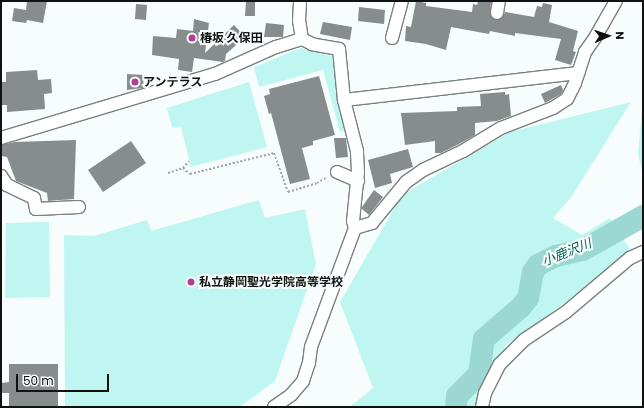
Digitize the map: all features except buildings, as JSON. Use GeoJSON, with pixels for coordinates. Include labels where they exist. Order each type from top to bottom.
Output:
{"type":"FeatureCollection","features":[{"type":"Feature","properties":{"kind":"street"},"geometry":{"type":"LineString","coordinates":[[300,1],[299,21],[302,39]]}},
{"type":"Feature","properties":{"kind":"street"},"geometry":{"type":"LineString","coordinates":[[392,38],[402,1]]}},
{"type":"Feature","properties":{"kind":"street"},"geometry":{"type":"LineString","coordinates":[[497,13],[500,1]]}},
{"type":"Feature","properties":{"kind":"street"},"geometry":{"type":"LineString","coordinates":[[355,228],[372,223],[406,182],[423,170],[463,151],[500,128],[553,108],[568,99],[585,52],[616,1]]}},
{"type":"Feature","properties":{"kind":"street"},"geometry":{"type":"LineString","coordinates":[[1,138],[215,74],[276,47],[302,39],[312,44],[339,49],[344,100],[357,151],[358,181],[353,221],[355,228],[311,347],[309,363],[303,381],[290,395],[274,407]]}},
{"type":"Feature","properties":{"kind":"street"},"geometry":{"type":"LineString","coordinates":[[344,100],[578,74]]}},
{"type":"Feature","properties":{"kind":"street"},"geometry":{"type":"LineString","coordinates":[[337,172],[358,181]]}},
{"type":"Feature","properties":{"kind":"street"},"geometry":{"type":"LineString","coordinates":[[3,185],[34,198],[36,209],[79,207]]}},
{"type":"Feature","properties":{"kind":"street"},"geometry":{"type":"LineString","coordinates":[[482,407],[485,393],[500,364],[524,340],[566,312],[630,258],[643,252]]}},
{"type":"Feature","properties":{"kind":"path"},"geometry":{"type":"LineString","coordinates":[[183,168],[190,174],[274,152],[288,192],[317,183],[337,172]]}},
{"type":"Feature","properties":{"kind":"path"},"geometry":{"type":"LineString","coordinates":[[168,173],[183,168],[189,161]]}},
{"type":"Feature","properties":{"kind":"shaded area"},"geometry":{"type":"Polygon","coordinates":[[[301,48],[331,56],[336,62],[339,104],[346,131],[340,132],[323,70],[259,87],[254,67],[301,48]]]}},
{"type":"Feature","properties":{"kind":"shaded area"},"geometry":{"type":"Polygon","coordinates":[[[249,82],[267,147],[191,167],[181,127],[172,127],[167,108],[249,82]]]}},
{"type":"Feature","properties":{"kind":"shaded area"},"geometry":{"type":"Polygon","coordinates":[[[643,97],[643,177],[638,154],[643,97]]]}},
{"type":"Feature","properties":{"kind":"shaded area"},"geometry":{"type":"Polygon","coordinates":[[[631,102],[572,196],[553,218],[582,235],[610,218],[631,251],[566,302],[506,345],[474,407],[350,407],[373,388],[340,302],[402,195],[510,132],[631,102]]]}},
{"type":"Feature","properties":{"kind":"shaded area","name":"私立静岡聖光学院高等学校"},"geometry":{"type":"Polygon","coordinates":[[[259,200],[265,218],[305,209],[316,264],[275,381],[240,407],[65,407],[64,235],[94,236],[147,220],[151,231],[259,200]]]}},
{"type":"Feature","properties":{"kind":"shaded area"},"geometry":{"type":"Polygon","coordinates":[[[49,222],[50,297],[5,298],[6,223],[49,222]]]}},
{"type":"Feature","properties":{"kind":"waterway","name":"小鹿沢川"},"geometry":{"type":"LineString","coordinates":[[456,407],[457,396],[479,374],[484,339],[521,307],[528,298],[533,272],[538,265],[556,256],[583,250],[643,216]]}},
{"type":"Feature","properties":{"kind":"place","name":"椿坂 久保田"},"geometry":{"type":"Point","coordinates":[192,38]}},
{"type":"Feature","properties":{"kind":"place","name":"アンテラス"},"geometry":{"type":"Point","coordinates":[135,82]}},
{"type":"Feature","properties":{"kind":"place","name":"私立静岡聖光学院高等学校"},"geometry":{"type":"Point","coordinates":[191,282]}}]}
